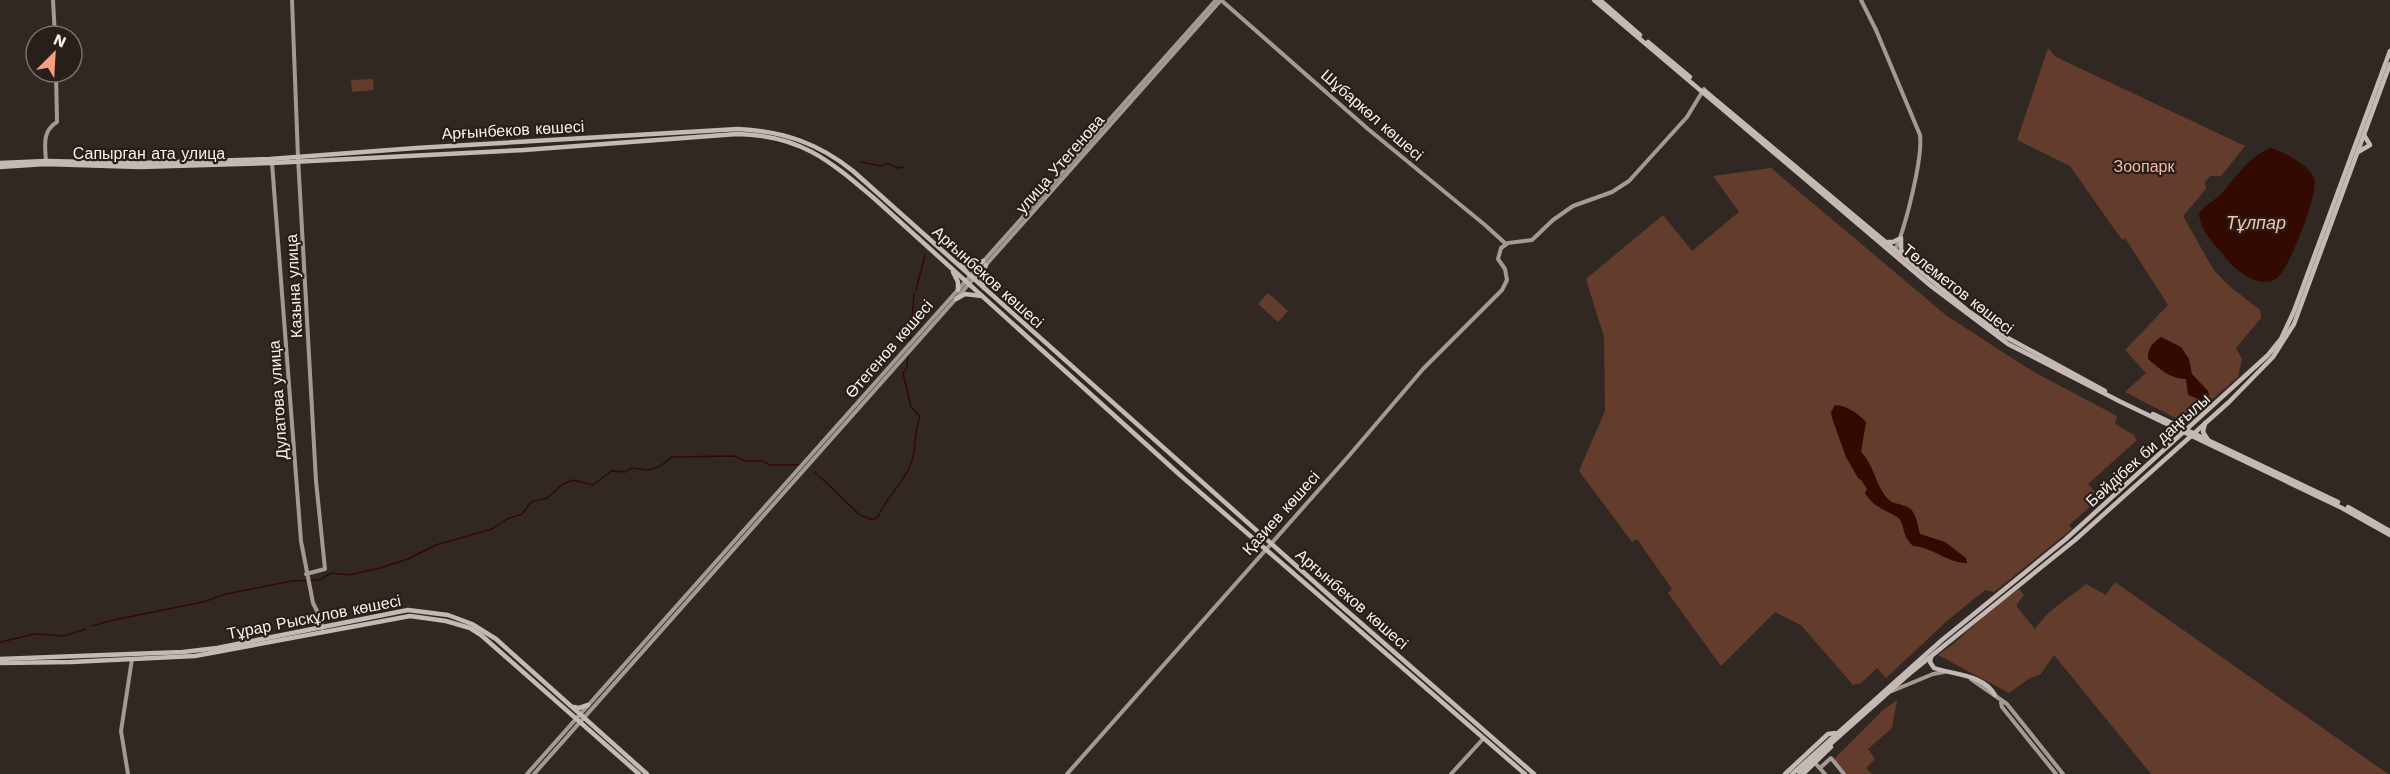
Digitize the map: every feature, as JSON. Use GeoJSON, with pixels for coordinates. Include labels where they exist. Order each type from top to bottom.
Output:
{"type":"FeatureCollection","features":[{"type":"Feature","properties":{"kind":"main road","name":"Төлеметов көшесі"},"geometry":{"type":"LineString","coordinates":[[1594,0],[1703,90]]}},
{"type":"Feature","properties":{"kind":"main road","name":"Төлеметов көшесі"},"geometry":{"type":"LineString","coordinates":[[1600,0],[1965,313],[2008,344],[2185,432],[2208,440],[2342,504],[2390,533]]}},
{"type":"Feature","properties":{"kind":"main road","name":"Бәйдібек би даңғылы"},"geometry":{"type":"LineString","coordinates":[[1886,691],[2075,540],[2192,435],[2268,362],[2287,338],[2305,296],[2390,51]]}},
{"type":"Feature","properties":{"kind":"main road","name":"Бәйдібек би даңғылы"},"geometry":{"type":"LineString","coordinates":[[1794,774],[1942,640],[2066,539],[2268,355],[2281,339],[2294,311],[2358,152],[2390,64]]}},
{"type":"Feature","properties":{"kind":"main road","name":"Төлеметов көшесі"},"geometry":{"type":"LineString","coordinates":[[1740,122],[1967,310],[2006,337],[2185,432]]}},
{"type":"Feature","properties":{"kind":"main road","name":"Арғынбеков көшесі"},"geometry":{"type":"LineString","coordinates":[[298,160],[416,148],[614,136],[743,132],[784,140],[814,152],[838,168],[954,262],[969,280]]}},
{"type":"Feature","properties":{"kind":"main road","name":"Арғынбеков көшесі"},"geometry":{"type":"LineString","coordinates":[[298,160],[516,150],[743,132]]}},
{"type":"Feature","properties":{"kind":"main road"},"geometry":{"type":"LineString","coordinates":[[2358,152],[2370,145],[2364,135]]}},
{"type":"Feature","properties":{"kind":"main road"},"geometry":{"type":"LineString","coordinates":[[614,136],[614,142]]}},
{"type":"Feature","properties":{"kind":"main road"},"geometry":{"type":"LineString","coordinates":[[515,143],[516,150]]}},
{"type":"Feature","properties":{"kind":"main road","name":"Сапырган ата улица"},"geometry":{"type":"LineString","coordinates":[[0,165],[46,161],[140,163],[298,160]]}},
{"type":"Feature","properties":{"kind":"main road","name":"Сапырган ата улица"},"geometry":{"type":"LineString","coordinates":[[0,165],[140,167],[272,164],[298,160]]}},
{"type":"Feature","properties":{"kind":"main road","name":"Арғынбеков көшесі"},"geometry":{"type":"LineString","coordinates":[[893,212],[952,269],[969,280],[1534,774]]}},
{"type":"Feature","properties":{"kind":"main road"},"geometry":{"type":"LineString","coordinates":[[1884,241],[1893,242],[1901,238],[1901,249],[1906,260]]}},
{"type":"Feature","properties":{"kind":"main road"},"geometry":{"type":"LineString","coordinates":[[954,262],[969,268],[985,263],[981,281],[986,295],[965,294],[956,299]]}},
{"type":"Feature","properties":{"kind":"main road"},"geometry":{"type":"LineString","coordinates":[[952,269],[958,282],[958,290]]}},
{"type":"Feature","properties":{"kind":"main road","name":"Арғынбеков көшесі"},"geometry":{"type":"LineString","coordinates":[[986,295],[1153,451],[1525,774]]}},
{"type":"Feature","properties":{"kind":"main road"},"geometry":{"type":"LineString","coordinates":[[2205,422],[2203,432],[2208,440]]}},
{"type":"Feature","properties":{"kind":"main road","name":"Төлеметов көшесі"},"geometry":{"type":"LineString","coordinates":[[2192,435],[2390,533]]}},
{"type":"Feature","properties":{"kind":"main road"},"geometry":{"type":"LineString","coordinates":[[2180,445],[2199,440]]}},
{"type":"Feature","properties":{"kind":"main road"},"geometry":{"type":"LineString","coordinates":[[2138,475],[2142,479]]}},
{"type":"Feature","properties":{"kind":"main road","name":"Тұрар Рыскұлов көшесі"},"geometry":{"type":"LineString","coordinates":[[0,661],[82,662],[194,654],[322,629],[422,615],[470,628],[487,639],[570,706],[580,718]]}},
{"type":"Feature","properties":{"kind":"main road"},"geometry":{"type":"LineString","coordinates":[[1931,656],[1930,662],[1934,668],[1970,677],[1989,688],[1995,695]]}},
{"type":"Feature","properties":{"kind":"main road","name":"Тұрар Рыскұлов көшесі"},"geometry":{"type":"LineString","coordinates":[[0,661],[132,658]]}},
{"type":"Feature","properties":{"kind":"main road","name":"Тұрар Рыскұлов көшесі"},"geometry":{"type":"LineString","coordinates":[[523,667],[640,772],[647,774]]}},
{"type":"Feature","properties":{"kind":"main road"},"geometry":{"type":"LineString","coordinates":[[570,706],[579,708],[588,705]]}},
{"type":"Feature","properties":{"kind":"main road"},"geometry":{"type":"LineString","coordinates":[[1785,774],[1828,734],[1839,733],[1840,739],[1803,774]]}},
{"type":"Feature","properties":{"kind":"street"},"geometry":{"type":"LineString","coordinates":[[53,0],[54,24]]}},
{"type":"Feature","properties":{"kind":"street","name":"Казына улица"},"geometry":{"type":"LineString","coordinates":[[292,0],[298,160],[317,491],[325,569],[306,574]]}},
{"type":"Feature","properties":{"kind":"street"},"geometry":{"type":"LineString","coordinates":[[985,263],[1097,133],[1130,99],[1188,29],[1216,0]]}},
{"type":"Feature","properties":{"kind":"street"},"geometry":{"type":"LineString","coordinates":[[1861,0],[1920,135],[1920,152],[1901,238],[1894,251]]}},
{"type":"Feature","properties":{"kind":"street","name":"улица Утегенова"},"geometry":{"type":"LineString","coordinates":[[917,344],[956,299],[969,280],[1205,13],[1222,1]]}},
{"type":"Feature","properties":{"kind":"street","name":"Шұбаркөл көшесі"},"geometry":{"type":"LineString","coordinates":[[1222,1],[1368,129],[1506,244]]}},
{"type":"Feature","properties":{"kind":"street"},"geometry":{"type":"LineString","coordinates":[[46,161],[46,132],[57,122],[56,84]]}},
{"type":"Feature","properties":{"kind":"street"},"geometry":{"type":"LineString","coordinates":[[1506,244],[1532,240],[1553,220],[1573,206],[1612,192],[1629,181],[1687,117],[1703,90]]}},
{"type":"Feature","properties":{"kind":"street"},"geometry":{"type":"LineString","coordinates":[[1091,134],[1097,133]]}},
{"type":"Feature","properties":{"kind":"street","name":"Дулатова улица"},"geometry":{"type":"LineString","coordinates":[[272,164],[301,541],[306,574],[322,629]]}},
{"type":"Feature","properties":{"kind":"street","name":"Қазиев көшесі"},"geometry":{"type":"LineString","coordinates":[[1067,774],[1423,369],[1502,291],[1508,280],[1505,269],[1500,265],[1498,253],[1506,244]]}},
{"type":"Feature","properties":{"kind":"street","name":"Өтегенов көшесі"},"geometry":{"type":"LineString","coordinates":[[580,718],[969,280]]}},
{"type":"Feature","properties":{"kind":"street","name":"Өтегенов көшесі"},"geometry":{"type":"LineString","coordinates":[[580,718],[588,705],[917,344]]}},
{"type":"Feature","properties":{"kind":"street"},"geometry":{"type":"LineString","coordinates":[[128,774],[121,731],[132,658]]}},
{"type":"Feature","properties":{"kind":"street"},"geometry":{"type":"LineString","coordinates":[[1886,691],[1941,672],[1956,673],[1979,684],[2001,702],[2002,707],[2056,774]]}},
{"type":"Feature","properties":{"kind":"street"},"geometry":{"type":"LineString","coordinates":[[1899,682],[1903,685],[1915,681]]}},
{"type":"Feature","properties":{"kind":"street"},"geometry":{"type":"LineString","coordinates":[[2001,702],[2007,704],[2063,774]]}},
{"type":"Feature","properties":{"kind":"street"},"geometry":{"type":"LineString","coordinates":[[527,774],[580,718]]}},
{"type":"Feature","properties":{"kind":"street"},"geometry":{"type":"LineString","coordinates":[[534,774],[580,718]]}},
{"type":"Feature","properties":{"kind":"street"},"geometry":{"type":"LineString","coordinates":[[1451,774],[1483,739]]}},
{"type":"Feature","properties":{"kind":"street"},"geometry":{"type":"LineString","coordinates":[[1820,768],[1831,758],[1844,774]]}},
{"type":"Feature","properties":{"kind":"street"},"geometry":{"type":"LineString","coordinates":[[1815,763],[1825,774]]}},
{"type":"Feature","properties":{"kind":"green space","name":"Зоопарк"},"geometry":{"type":"Polygon","coordinates":[[[2048,48],[2056,57],[2245,146],[2221,176],[2210,176],[2205,182],[2206,189],[2183,216],[2213,269],[2228,285],[2260,310],[2261,318],[2236,348],[2242,359],[2238,377],[2185,423],[2125,392],[2146,373],[2125,350],[2168,305],[2125,238],[2122,240],[2070,166],[2017,140],[2048,48]]]}},
{"type":"Feature","properties":{"kind":"green space"},"geometry":{"type":"Polygon","coordinates":[[[373,79],[374,90],[352,92],[351,80],[373,79]]]}},
{"type":"Feature","properties":{"kind":"green space"},"geometry":{"type":"Polygon","coordinates":[[[1771,168],[1947,316],[2032,371],[2117,416],[2115,424],[2134,435],[2137,440],[2088,484],[2100,498],[2069,525],[2072,529],[1994,592],[1985,590],[1947,621],[1886,678],[1877,668],[1861,683],[1853,685],[1801,625],[1775,612],[1721,666],[1668,593],[1672,589],[1637,539],[1632,542],[1579,471],[1605,411],[1604,337],[1586,279],[1663,215],[1692,251],[1739,212],[1713,176],[1771,168]]]}},
{"type":"Feature","properties":{"kind":"green space"},"geometry":{"type":"Polygon","coordinates":[[[1268,293],[1288,311],[1278,322],[1258,304],[1268,293]]]}},
{"type":"Feature","properties":{"kind":"green space"},"geometry":{"type":"Polygon","coordinates":[[[2115,582],[2388,774],[2151,774],[2054,655],[2040,675],[2030,678],[2009,693],[1938,655],[2019,589],[2024,595],[2017,607],[2035,629],[2052,610],[2086,584],[2106,595],[2115,582]]]}},
{"type":"Feature","properties":{"kind":"green space"},"geometry":{"type":"Polygon","coordinates":[[[1897,700],[1892,728],[1868,749],[1875,759],[1866,768],[1872,774],[1846,774],[1834,759],[1883,710],[1897,700]]]}},
{"type":"Feature","properties":{"kind":"water","name":"Тұлпар"},"geometry":{"type":"Polygon","coordinates":[[[2270,148],[2288,155],[2307,168],[2314,178],[2315,186],[2308,214],[2288,262],[2276,279],[2262,282],[2248,277],[2229,262],[2205,232],[2199,215],[2248,163],[2270,148]]]}},
{"type":"Feature","properties":{"kind":"water"},"geometry":{"type":"Polygon","coordinates":[[[2161,337],[2181,347],[2189,359],[2192,374],[2208,391],[2209,395],[2203,401],[2188,395],[2186,379],[2170,375],[2148,359],[2151,346],[2161,337]]]}},
{"type":"Feature","properties":{"kind":"water"},"geometry":{"type":"Polygon","coordinates":[[[1835,405],[1852,410],[1866,422],[1861,452],[1889,500],[1911,509],[1916,517],[1920,534],[1945,542],[1966,558],[1967,563],[1954,561],[1927,549],[1913,546],[1900,520],[1869,499],[1865,493],[1867,489],[1846,457],[1832,418],[1831,412],[1835,405]]]}},
{"type":"Feature","properties":{"kind":"waterway"},"geometry":{"type":"LineString","coordinates":[[860,162],[882,166],[886,163],[898,168],[903,167]]}},
{"type":"Feature","properties":{"kind":"waterway"},"geometry":{"type":"LineString","coordinates":[[916,290],[925,255]]}},
{"type":"Feature","properties":{"kind":"waterway"},"geometry":{"type":"LineString","coordinates":[[910,341],[914,294]]}},
{"type":"Feature","properties":{"kind":"waterway"},"geometry":{"type":"LineString","coordinates":[[815,472],[860,515],[872,520],[878,517],[908,471],[914,453],[916,429],[920,417],[911,407],[903,373],[907,367],[908,355]]}},
{"type":"Feature","properties":{"kind":"waterway"},"geometry":{"type":"LineString","coordinates":[[92,626],[203,602],[226,594],[292,581],[319,580],[331,573],[349,575],[380,568],[408,559],[436,545],[492,529],[507,519],[522,514],[531,502],[547,498],[563,484],[573,480],[593,485],[611,471],[625,472],[632,468],[650,470],[662,465],[671,457],[734,456],[746,461],[763,461],[769,465],[800,465]]}},
{"type":"Feature","properties":{"kind":"waterway"},"geometry":{"type":"LineString","coordinates":[[0,642],[35,634],[64,636],[86,629]]}}]}
